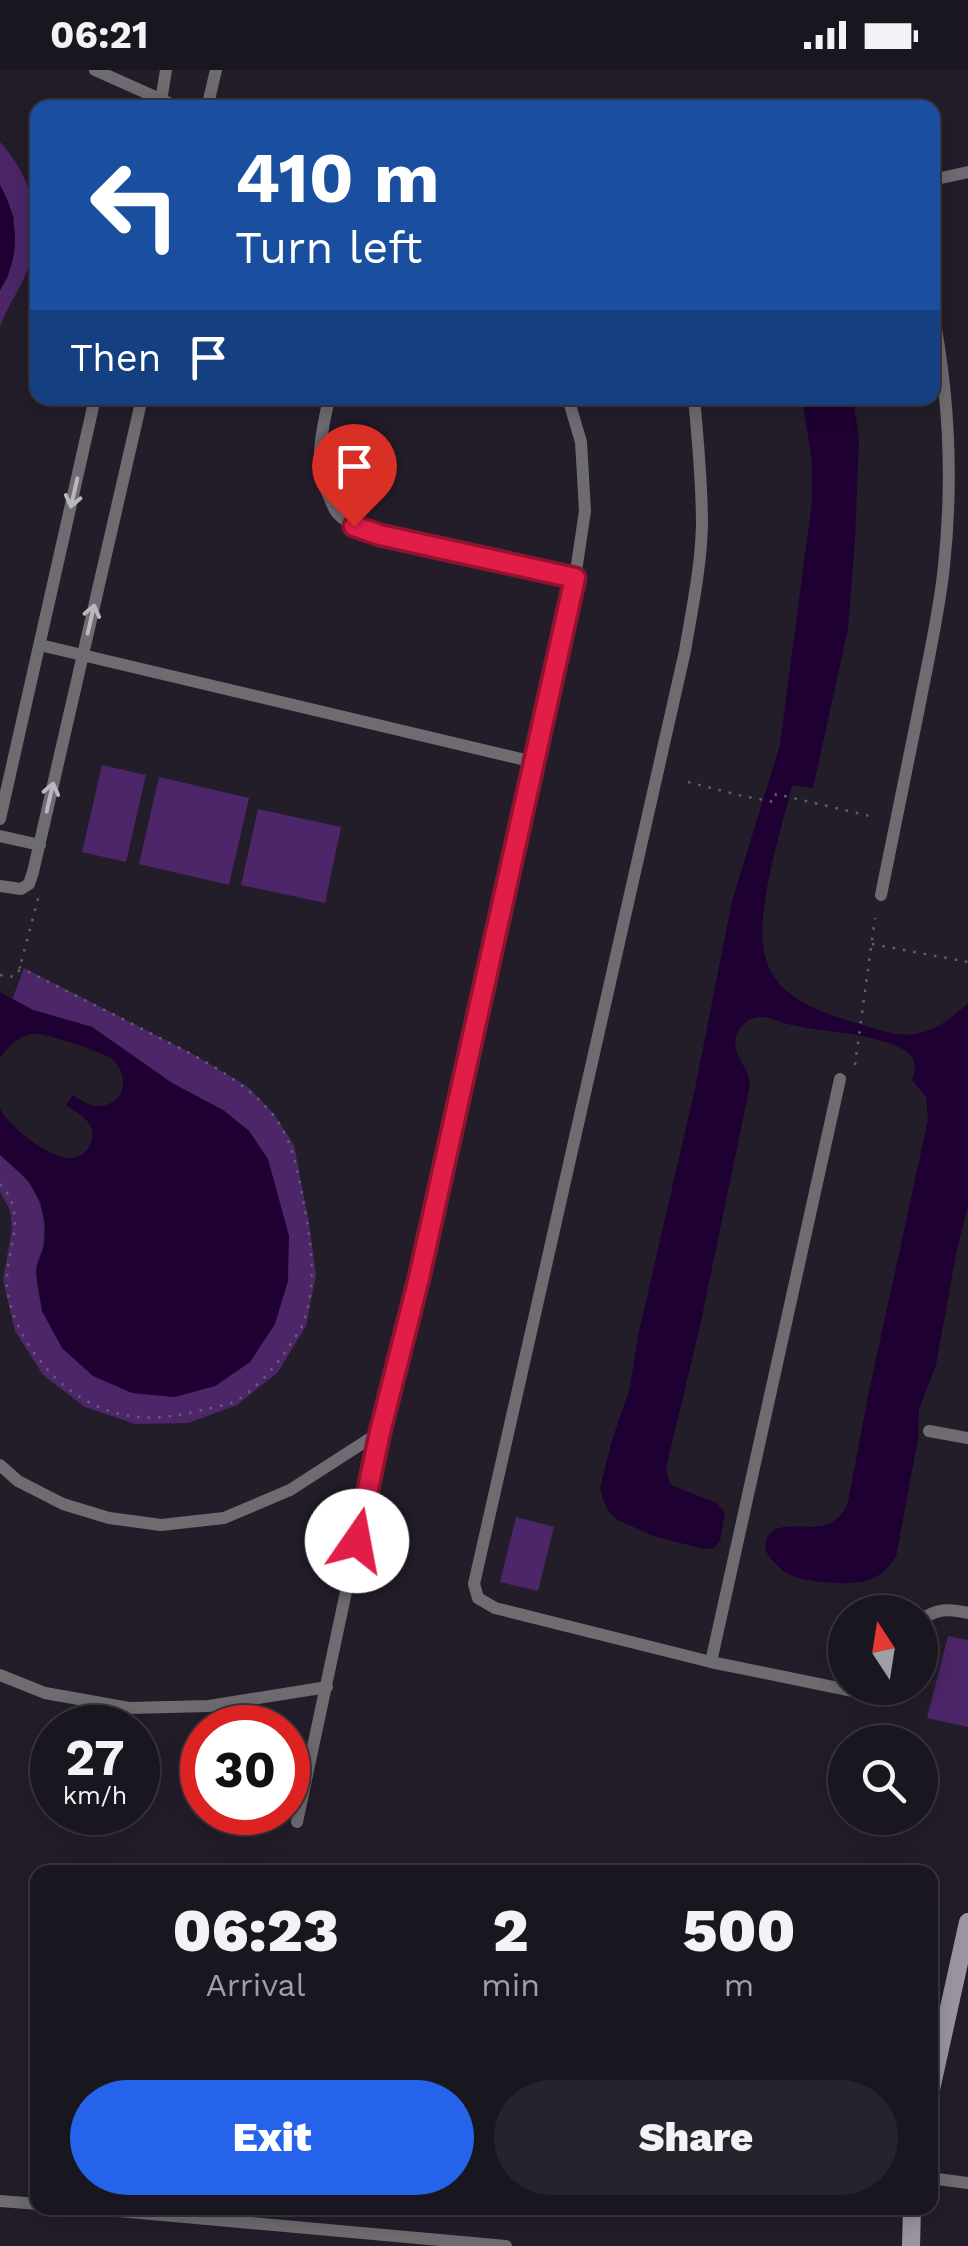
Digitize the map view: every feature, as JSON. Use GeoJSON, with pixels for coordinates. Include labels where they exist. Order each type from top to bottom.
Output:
{"type":"FeatureCollection","features":[{"type":"Feature","properties":{"kind":"street"},"geometry":{"type":"LineString","coordinates":[[95,70],[153,100]]}},
{"type":"Feature","properties":{"kind":"street"},"geometry":{"type":"LineString","coordinates":[[162,100],[166,70]]}},
{"type":"Feature","properties":{"kind":"street"},"geometry":{"type":"LineString","coordinates":[[209,100],[216,70]]}},
{"type":"Feature","properties":{"kind":"street"},"geometry":{"type":"LineString","coordinates":[[940,178],[968,172]]}},
{"type":"Feature","properties":{"kind":"street"},"geometry":{"type":"LineString","coordinates":[[881,895],[936,625],[944,565],[947,424],[940,345]]}},
{"type":"Feature","properties":{"kind":"street"},"geometry":{"type":"LineString","coordinates":[[0,820],[93,405]]}},
{"type":"Feature","properties":{"kind":"street"},"geometry":{"type":"LineString","coordinates":[[0,886],[21,889],[31,879],[140,405]]}},
{"type":"Feature","properties":{"kind":"street"},"geometry":{"type":"LineString","coordinates":[[328,405],[318,467],[337,513],[354,526],[575,578]]}},
{"type":"Feature","properties":{"kind":"street"},"geometry":{"type":"LineString","coordinates":[[310,1764],[380,1432],[419,1278],[575,578],[586,511],[581,442],[570,405]]}},
{"type":"Feature","properties":{"kind":"street"},"geometry":{"type":"LineString","coordinates":[[695,405],[702,527],[686,651],[474,1584],[478,1598],[495,1608],[828,1687]]}},
{"type":"Feature","properties":{"kind":"street"},"geometry":{"type":"LineString","coordinates":[[40,644],[534,762]]}},
{"type":"Feature","properties":{"kind":"street"},"geometry":{"type":"LineString","coordinates":[[0,836],[40,844]]}},
{"type":"Feature","properties":{"kind":"street"},"geometry":{"type":"LineString","coordinates":[[712,1662],[840,1078]]}},
{"type":"Feature","properties":{"kind":"street"},"geometry":{"type":"LineString","coordinates":[[929,1430],[968,1438]]}},
{"type":"Feature","properties":{"kind":"street"},"geometry":{"type":"LineString","coordinates":[[0,1465],[18,1481],[62,1504],[109,1518],[162,1524],[224,1518],[290,1490],[380,1432]]}},
{"type":"Feature","properties":{"kind":"street"},"geometry":{"type":"LineString","coordinates":[[938,1610],[968,1613]]}},
{"type":"Feature","properties":{"kind":"street"},"geometry":{"type":"LineString","coordinates":[[0,1675],[45,1692],[129,1708],[208,1706],[327,1687]]}},
{"type":"Feature","properties":{"kind":"street"},"geometry":{"type":"LineString","coordinates":[[938,2058],[968,1922]]}},
{"type":"Feature","properties":{"kind":"street"},"geometry":{"type":"LineString","coordinates":[[938,2179],[968,2183]]}},
{"type":"Feature","properties":{"kind":"street"},"geometry":{"type":"LineString","coordinates":[[0,2200],[30,2203]]}},
{"type":"Feature","properties":{"kind":"street"},"geometry":{"type":"LineString","coordinates":[[162,2215],[506,2246]]}},
{"type":"Feature","properties":{"kind":"street"},"geometry":{"type":"LineString","coordinates":[[911,2246],[912,2215]]}},
{"type":"Feature","properties":{"kind":"path"},"geometry":{"type":"LineString","coordinates":[[688,782],[774,802],[776,794],[874,817]]}},
{"type":"Feature","properties":{"kind":"path"},"geometry":{"type":"LineString","coordinates":[[0,974],[18,974],[41,886],[31,879]]}},
{"type":"Feature","properties":{"kind":"path"},"geometry":{"type":"LineString","coordinates":[[855,1065],[875,918]]}},
{"type":"Feature","properties":{"kind":"path"},"geometry":{"type":"LineString","coordinates":[[872,944],[968,962]]}},
{"type":"Feature","properties":{"kind":"path"},"geometry":{"type":"LineString","coordinates":[[0,1184],[17,1229],[6,1280],[17,1325],[42,1365],[68,1389],[110,1412],[138,1418],[170,1418],[234,1402],[274,1370],[302,1326],[313,1277],[308,1221],[293,1148],[274,1116],[246,1090],[191,1055],[20,967]]}},
{"type":"Feature","properties":{"kind":"shaded area"},"geometry":{"type":"Polygon","coordinates":[[[0,142],[21,171],[30,192],[30,260],[0,327],[0,290],[8,277],[14,217],[0,185],[0,142]]]}},
{"type":"Feature","properties":{"kind":"shaded area"},"geometry":{"type":"Polygon","coordinates":[[[0,185],[11,211],[15,238],[12,264],[0,290],[0,185]]]}},
{"type":"Feature","properties":{"kind":"shaded area"},"geometry":{"type":"Polygon","coordinates":[[[803,405],[854,405],[859,439],[848,629],[813,788],[792,785],[776,846],[763,913],[764,952],[777,980],[799,1000],[826,1013],[885,1031],[908,1035],[924,1032],[968,1003],[968,1206],[936,1365],[919,1409],[918,1439],[896,1557],[874,1578],[844,1583],[788,1574],[769,1556],[765,1544],[772,1532],[781,1528],[830,1523],[840,1516],[848,1502],[928,1120],[926,1097],[912,1080],[913,1058],[891,1044],[764,1017],[751,1019],[740,1029],[735,1041],[737,1053],[750,1085],[666,1468],[673,1486],[717,1503],[725,1513],[720,1541],[714,1548],[704,1549],[653,1536],[609,1512],[600,1488],[630,1388],[732,901],[780,745],[812,501],[812,462],[803,405]]]}},
{"type":"Feature","properties":{"kind":"shaded area"},"geometry":{"type":"Polygon","coordinates":[[[102,765],[146,775],[126,862],[82,852],[102,765]]]}},
{"type":"Feature","properties":{"kind":"shaded area"},"geometry":{"type":"Polygon","coordinates":[[[159,777],[249,798],[229,885],[139,864],[159,777]]]}},
{"type":"Feature","properties":{"kind":"shaded area"},"geometry":{"type":"Polygon","coordinates":[[[258,809],[341,827],[325,903],[241,885],[258,809]]]}},
{"type":"Feature","properties":{"kind":"shaded area"},"geometry":{"type":"Polygon","coordinates":[[[24,968],[191,1053],[248,1087],[274,1114],[294,1145],[316,1275],[306,1326],[278,1372],[237,1405],[188,1423],[135,1424],[85,1407],[43,1375],[15,1331],[3,1280],[12,1229],[10,1210],[0,1192],[0,1155],[28,1182],[43,1215],[44,1241],[36,1272],[42,1311],[174,1397],[215,1386],[250,1362],[249,1131],[223,1110],[172,1083],[92,1027],[12,1000],[24,968]]]}},
{"type":"Feature","properties":{"kind":"shaded area"},"geometry":{"type":"Polygon","coordinates":[[[0,992],[33,1010],[92,1027],[172,1083],[223,1110],[249,1131],[268,1159],[289,1236],[288,1281],[275,1324],[250,1362],[215,1386],[174,1397],[132,1393],[93,1376],[62,1348],[42,1311],[36,1269],[44,1247],[40,1201],[29,1181],[0,1155],[0,1109],[40,1147],[60,1156],[75,1157],[88,1148],[92,1131],[85,1119],[66,1105],[73,1095],[90,1105],[106,1105],[119,1096],[123,1081],[111,1058],[39,1034],[18,1040],[0,1058],[0,992]]]}},
{"type":"Feature","properties":{"kind":"shaded area"},"geometry":{"type":"Polygon","coordinates":[[[516,1517],[554,1527],[538,1591],[500,1582],[516,1517]]]}},
{"type":"Feature","properties":{"kind":"shaded area"},"geometry":{"type":"Polygon","coordinates":[[[948,1636],[968,1640],[968,1727],[927,1718],[930,1705],[938,1705],[938,1675],[948,1636]]]}},
{"type":"Feature","properties":{"kind":"route"},"geometry":{"type":"LineString","coordinates":[[354,526],[575,578],[357,1541]]}}]}
